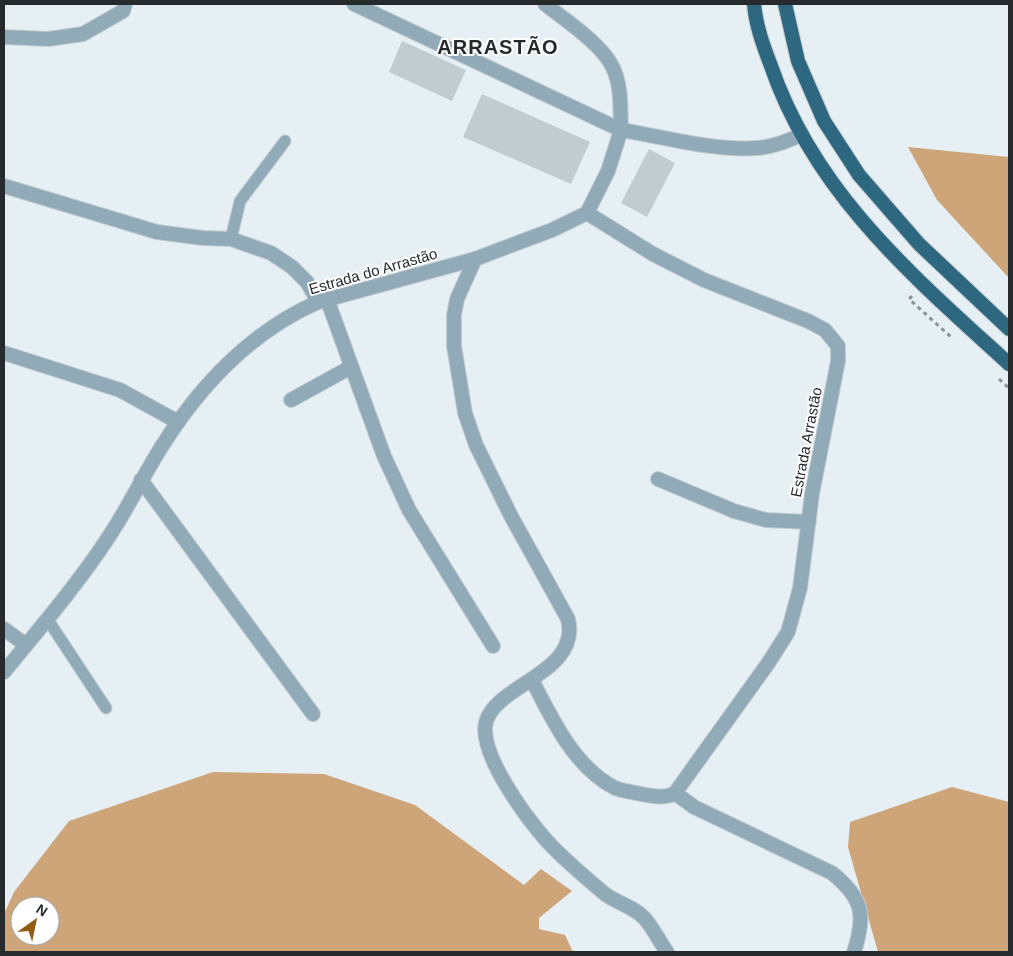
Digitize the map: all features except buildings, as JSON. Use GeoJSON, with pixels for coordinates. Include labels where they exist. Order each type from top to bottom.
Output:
{"type":"FeatureCollection","features":[{"type":"Feature","properties":{"kind":"highway"},"geometry":{"type":"LineString","coordinates":[[754,4],[756,22],[777,84],[801,135],[840,196],[896,259],[1009,364]]}},
{"type":"Feature","properties":{"kind":"highway"},"geometry":{"type":"LineString","coordinates":[[785,4],[798,61],[824,121],[859,175],[919,244],[1009,329]]}},
{"type":"Feature","properties":{"kind":"street"},"geometry":{"type":"LineString","coordinates":[[4,37],[48,39],[83,34],[122,11],[125,4]]}},
{"type":"Feature","properties":{"kind":"street"},"geometry":{"type":"LineString","coordinates":[[354,4],[621,130],[731,148],[758,148],[778,144],[801,135]]}},
{"type":"Feature","properties":{"kind":"street"},"geometry":{"type":"LineString","coordinates":[[545,4],[596,47],[613,67],[620,91],[621,130],[608,172],[587,213]]}},
{"type":"Feature","properties":{"kind":"street"},"geometry":{"type":"LineString","coordinates":[[4,186],[157,232],[231,240],[270,253],[292,266],[323,300],[351,367],[384,456],[409,510],[493,646]]}},
{"type":"Feature","properties":{"kind":"street","name":"Estrada do Arrastão"},"geometry":{"type":"LineString","coordinates":[[4,672],[48,620],[110,536],[141,480],[178,422],[204,389],[240,352],[268,329],[294,312],[323,300],[475,259],[552,230],[587,213]]}},
{"type":"Feature","properties":{"kind":"street","name":"Estrada Arrastão"},"geometry":{"type":"LineString","coordinates":[[587,213],[653,254],[704,280],[808,321],[825,330],[838,346],[838,361],[809,522],[797,604],[788,632],[769,662],[675,793]]}},
{"type":"Feature","properties":{"kind":"street"},"geometry":{"type":"LineString","coordinates":[[475,259],[457,298],[454,315],[454,346],[465,412],[476,446],[511,516],[568,619],[571,635],[562,654],[488,715],[484,729],[488,753],[504,780],[546,840],[607,895],[645,919],[667,952]]}},
{"type":"Feature","properties":{"kind":"street"},"geometry":{"type":"LineString","coordinates":[[4,353],[120,390],[178,422]]}},
{"type":"Feature","properties":{"kind":"street"},"geometry":{"type":"LineString","coordinates":[[292,400],[351,367]]}},
{"type":"Feature","properties":{"kind":"street"},"geometry":{"type":"LineString","coordinates":[[658,479],[734,511],[766,520],[809,522]]}},
{"type":"Feature","properties":{"kind":"street"},"geometry":{"type":"LineString","coordinates":[[141,480],[314,714]]}},
{"type":"Feature","properties":{"kind":"street"},"geometry":{"type":"LineString","coordinates":[[4,629],[26,645]]}},
{"type":"Feature","properties":{"kind":"street"},"geometry":{"type":"LineString","coordinates":[[532,680],[568,745],[595,775],[616,788],[644,795],[664,797],[675,793],[694,807],[832,873],[846,884],[858,902],[862,932],[854,952]]}},
{"type":"Feature","properties":{"kind":"lane"},"geometry":{"type":"LineString","coordinates":[[231,240],[240,201],[284,141]]}},
{"type":"Feature","properties":{"kind":"lane"},"geometry":{"type":"LineString","coordinates":[[48,620],[106,708]]}},
{"type":"Feature","properties":{"kind":"shaded area"},"geometry":{"type":"Polygon","coordinates":[[[908,147],[1009,157],[1009,278],[937,200],[908,147]]]}},
{"type":"Feature","properties":{"kind":"shaded area"},"geometry":{"type":"Polygon","coordinates":[[[213,772],[324,774],[415,805],[524,885],[541,869],[572,891],[539,918],[539,929],[565,935],[573,952],[4,952],[4,914],[10,901],[10,946],[60,946],[60,896],[12,896],[69,821],[213,772]]]}},
{"type":"Feature","properties":{"kind":"shaded area"},"geometry":{"type":"Polygon","coordinates":[[[952,787],[1009,802],[1009,952],[878,952],[848,847],[850,822],[952,787]]]}},
{"type":"Feature","properties":{"kind":"district","name":"ARRASTÃO"},"geometry":{"type":"Point","coordinates":[498,47]}}]}
